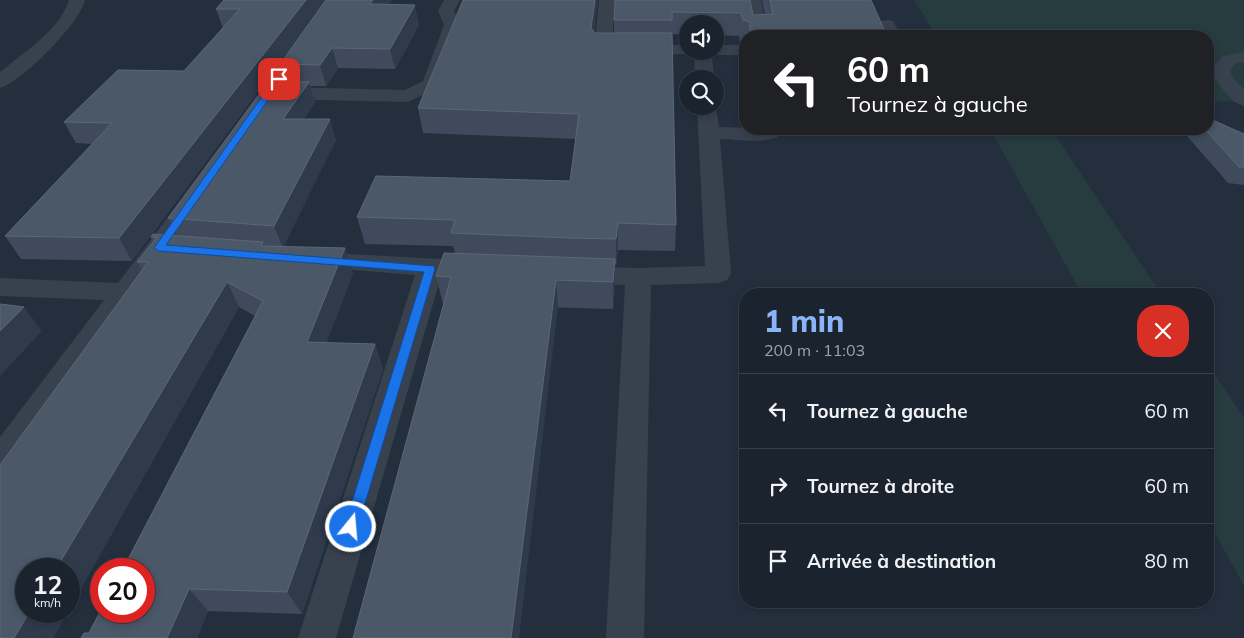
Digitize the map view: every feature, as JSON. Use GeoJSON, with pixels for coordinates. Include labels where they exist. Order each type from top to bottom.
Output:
{"type":"FeatureCollection","features":[{"type":"Feature","properties":{"kind":"street"},"geometry":{"type":"LineString","coordinates":[[0,82],[46,42],[66,21],[77,4],[77,0]]}},
{"type":"Feature","properties":{"kind":"street"},"geometry":{"type":"LineString","coordinates":[[246,126],[334,0]]}},
{"type":"Feature","properties":{"kind":"street"},"geometry":{"type":"LineString","coordinates":[[269,93],[408,96],[431,84],[452,25],[446,11],[452,0]]}},
{"type":"Feature","properties":{"kind":"street"},"geometry":{"type":"LineString","coordinates":[[607,0],[603,51],[679,50]]}},
{"type":"Feature","properties":{"kind":"street"},"geometry":{"type":"LineString","coordinates":[[753,0],[758,30]]}},
{"type":"Feature","properties":{"kind":"street"},"geometry":{"type":"LineString","coordinates":[[724,50],[739,50]]}},
{"type":"Feature","properties":{"kind":"street"},"geometry":{"type":"LineString","coordinates":[[1244,57],[1229,60],[1220,69],[1225,80],[1244,100]]}},
{"type":"Feature","properties":{"kind":"street"},"geometry":{"type":"LineString","coordinates":[[555,274],[638,277],[718,274],[707,115]]}},
{"type":"Feature","properties":{"kind":"street"},"geometry":{"type":"LineString","coordinates":[[708,133],[739,133]]}},
{"type":"Feature","properties":{"kind":"street"},"geometry":{"type":"LineString","coordinates":[[0,462],[124,292],[159,248],[205,182]]}},
{"type":"Feature","properties":{"kind":"street"},"geometry":{"type":"LineString","coordinates":[[159,248],[186,249]]}},
{"type":"Feature","properties":{"kind":"street"},"geometry":{"type":"LineString","coordinates":[[290,258],[430,269],[497,271]]}},
{"type":"Feature","properties":{"kind":"street"},"geometry":{"type":"LineString","coordinates":[[317,638],[430,269]]}},
{"type":"Feature","properties":{"kind":"street"},"geometry":{"type":"LineString","coordinates":[[625,638],[638,277]]}},
{"type":"Feature","properties":{"kind":"street"},"geometry":{"type":"LineString","coordinates":[[0,287],[124,292]]}},
{"type":"Feature","properties":{"kind":"green space"},"geometry":{"type":"Polygon","coordinates":[[[914,0],[1244,0],[1244,102],[1214,101],[1214,30],[933,30],[914,0]]]}},
{"type":"Feature","properties":{"kind":"green space"},"geometry":{"type":"Polygon","coordinates":[[[993,135],[1055,135],[1157,288],[1079,288],[993,135]]]}},
{"type":"Feature","properties":{"kind":"green space"},"geometry":{"type":"Polygon","coordinates":[[[1214,373],[1244,418],[1244,586],[1214,531],[1214,373]]]}},
{"type":"Feature","properties":{"kind":"building"},"geometry":{"type":"Polygon","coordinates":[[[224,0],[306,0],[119,238],[5,236],[112,123],[64,122],[118,70],[184,71],[240,9],[216,9],[224,0]]]}},
{"type":"Feature","properties":{"kind":"building"},"geometry":{"type":"Polygon","coordinates":[[[326,0],[373,0],[370,4],[415,5],[390,49],[332,48],[320,65],[280,64],[326,0]]]}},
{"type":"Feature","properties":{"kind":"building"},"geometry":{"type":"Polygon","coordinates":[[[463,0],[595,0],[591,28],[595,33],[672,33],[676,225],[618,223],[616,239],[571,238],[451,233],[455,220],[357,217],[376,176],[570,181],[579,114],[418,108],[463,0]]]}},
{"type":"Feature","properties":{"kind":"building"},"geometry":{"type":"Polygon","coordinates":[[[615,0],[750,0],[753,15],[773,14],[770,0],[871,0],[884,30],[750,30],[750,22],[743,20],[741,13],[672,12],[672,20],[614,20],[615,0]]]}},
{"type":"Feature","properties":{"kind":"building"},"geometry":{"type":"Polygon","coordinates":[[[269,81],[309,82],[283,119],[330,119],[274,226],[168,218],[269,81]]]}},
{"type":"Feature","properties":{"kind":"building"},"geometry":{"type":"Polygon","coordinates":[[[1214,121],[1244,134],[1244,167],[1239,167],[1210,135],[1214,135],[1214,121]]]}},
{"type":"Feature","properties":{"kind":"building"},"geometry":{"type":"Polygon","coordinates":[[[153,234],[263,242],[261,246],[345,248],[307,342],[375,344],[287,592],[189,589],[167,638],[81,638],[84,633],[89,633],[94,623],[155,623],[155,558],[129,558],[263,301],[227,282],[63,558],[15,558],[15,623],[23,623],[14,638],[0,638],[0,465],[148,262],[137,262],[157,237],[151,237],[153,234]]]}},
{"type":"Feature","properties":{"kind":"building"},"geometry":{"type":"Polygon","coordinates":[[[444,253],[615,259],[613,282],[556,280],[511,638],[353,638],[451,277],[436,276],[444,253]]]}},
{"type":"Feature","properties":{"kind":"building"},"geometry":{"type":"Polygon","coordinates":[[[0,304],[24,307],[0,331],[0,304]]]}},
{"type":"Feature","properties":{"kind":"route"},"geometry":{"type":"LineString","coordinates":[[279,79],[159,248],[212,250],[430,269],[351,527]]}}]}
